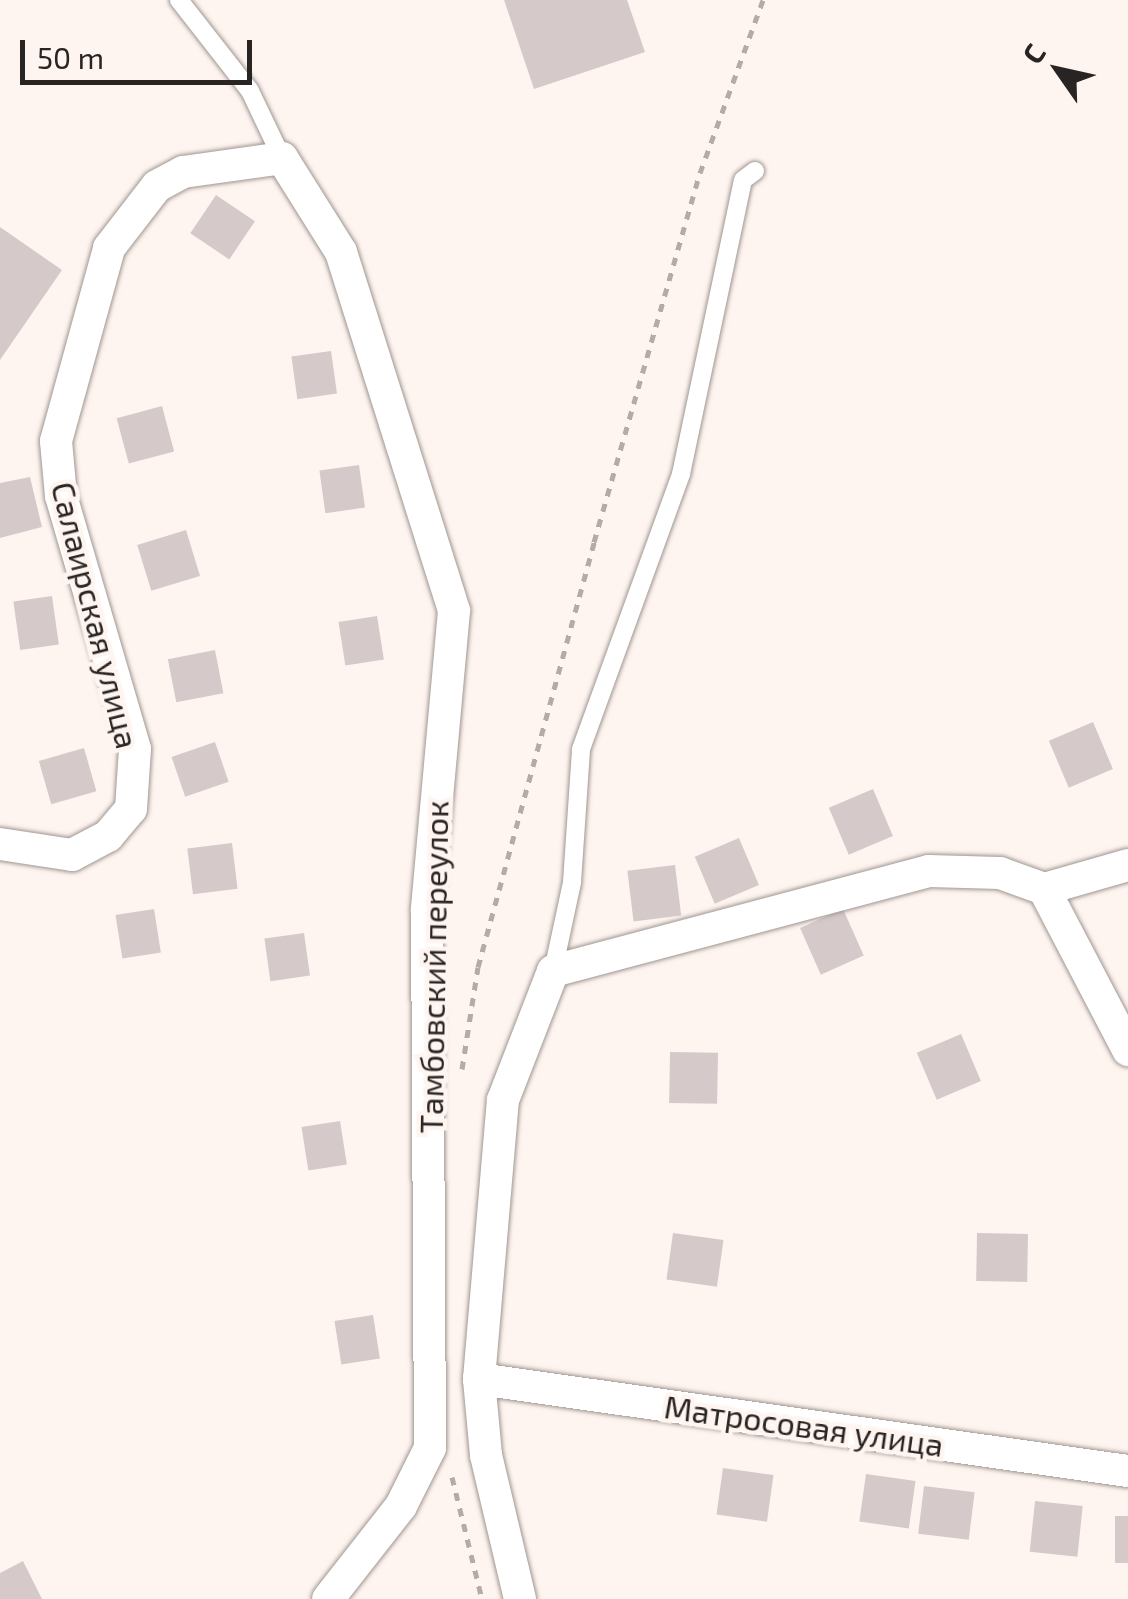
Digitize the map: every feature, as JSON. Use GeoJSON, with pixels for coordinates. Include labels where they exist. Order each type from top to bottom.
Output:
{"type":"FeatureCollection","features":[{"type":"Feature","properties":{"kind":"street","name":"Салаирская улица"},"geometry":{"type":"LineString","coordinates":[[0,844],[72,855],[108,836],[131,809],[135,749],[62,496],[56,441],[109,248],[157,186],[184,172],[282,158]]}},
{"type":"Feature","properties":{"kind":"street","name":"Тамбовский переулок"},"geometry":{"type":"LineString","coordinates":[[282,158],[341,252],[454,611],[427,910],[430,1448],[402,1506],[328,1599]]}},
{"type":"Feature","properties":{"kind":"street"},"geometry":{"type":"LineString","coordinates":[[520,1599],[486,1455],[479,1379],[502,1100],[553,971],[929,871],[1000,873],[1044,890],[1128,866]]}},
{"type":"Feature","properties":{"kind":"street"},"geometry":{"type":"LineString","coordinates":[[1044,890],[1128,1050]]}},
{"type":"Feature","properties":{"kind":"street","name":"Матросовая улица"},"geometry":{"type":"LineString","coordinates":[[479,1379],[1128,1471]]}},
{"type":"Feature","properties":{"kind":"lane"},"geometry":{"type":"LineString","coordinates":[[180,0],[250,91],[282,158]]}},
{"type":"Feature","properties":{"kind":"lane"},"geometry":{"type":"LineString","coordinates":[[553,971],[572,882],[581,750],[681,474],[743,180],[755,171]]}},
{"type":"Feature","properties":{"kind":"building"},"geometry":{"type":"Polygon","coordinates":[[[504,0],[627,0],[645,52],[534,89],[504,0]]]}},
{"type":"Feature","properties":{"kind":"building"},"geometry":{"type":"Polygon","coordinates":[[[216,195],[255,221],[229,259],[190,233],[216,195]]]}},
{"type":"Feature","properties":{"kind":"building"},"geometry":{"type":"Polygon","coordinates":[[[0,227],[62,270],[0,360],[0,227]]]}},
{"type":"Feature","properties":{"kind":"building"},"geometry":{"type":"Polygon","coordinates":[[[331,351],[337,394],[297,399],[291,357],[331,351]]]}},
{"type":"Feature","properties":{"kind":"building"},"geometry":{"type":"Polygon","coordinates":[[[162,406],[174,451],[129,464],[117,418],[162,406]]]}},
{"type":"Feature","properties":{"kind":"building"},"geometry":{"type":"Polygon","coordinates":[[[359,465],[365,508],[325,513],[319,471],[359,465]]]}},
{"type":"Feature","properties":{"kind":"building"},"geometry":{"type":"Polygon","coordinates":[[[30,477],[42,527],[0,538],[0,483],[30,477]]]}},
{"type":"Feature","properties":{"kind":"building"},"geometry":{"type":"Polygon","coordinates":[[[186,530],[200,576],[151,591],[137,545],[186,530]]]}},
{"type":"Feature","properties":{"kind":"building"},"geometry":{"type":"Polygon","coordinates":[[[52,596],[59,645],[20,650],[13,601],[52,596]]]}},
{"type":"Feature","properties":{"kind":"building"},"geometry":{"type":"Polygon","coordinates":[[[377,616],[384,659],[345,666],[338,622],[377,616]]]}},
{"type":"Feature","properties":{"kind":"building"},"geometry":{"type":"Polygon","coordinates":[[[215,650],[223,693],[176,702],[168,659],[215,650]]]}},
{"type":"Feature","properties":{"kind":"building"},"geometry":{"type":"Polygon","coordinates":[[[1093,722],[1113,769],[1069,788],[1049,741],[1093,722]]]}},
{"type":"Feature","properties":{"kind":"building"},"geometry":{"type":"Polygon","coordinates":[[[215,742],[229,782],[185,797],[172,757],[215,742]]]}},
{"type":"Feature","properties":{"kind":"building"},"geometry":{"type":"Polygon","coordinates":[[[84,748],[96,791],[51,804],[39,761],[84,748]]]}},
{"type":"Feature","properties":{"kind":"building"},"geometry":{"type":"Polygon","coordinates":[[[873,789],[893,836],[849,855],[829,808],[873,789]]]}},
{"type":"Feature","properties":{"kind":"building"},"geometry":{"type":"Polygon","coordinates":[[[739,838],[759,885],[715,904],[695,857],[739,838]]]}},
{"type":"Feature","properties":{"kind":"building"},"geometry":{"type":"Polygon","coordinates":[[[232,843],[238,889],[193,894],[187,848],[232,843]]]}},
{"type":"Feature","properties":{"kind":"building"},"geometry":{"type":"Polygon","coordinates":[[[675,865],[681,916],[634,921],[627,871],[675,865]]]}},
{"type":"Feature","properties":{"kind":"building"},"geometry":{"type":"Polygon","coordinates":[[[154,909],[161,952],[122,959],[115,915],[154,909]]]}},
{"type":"Feature","properties":{"kind":"building"},"geometry":{"type":"Polygon","coordinates":[[[843,909],[864,956],[821,975],[800,928],[843,909]]]}},
{"type":"Feature","properties":{"kind":"building"},"geometry":{"type":"Polygon","coordinates":[[[304,933],[310,976],[270,981],[264,939],[304,933]]]}},
{"type":"Feature","properties":{"kind":"building"},"geometry":{"type":"Polygon","coordinates":[[[961,1034],[981,1081],[937,1100],[917,1053],[961,1034]]]}},
{"type":"Feature","properties":{"kind":"building"},"geometry":{"type":"Polygon","coordinates":[[[670,1052],[718,1053],[717,1104],[669,1103],[670,1052]]]}},
{"type":"Feature","properties":{"kind":"building"},"geometry":{"type":"Polygon","coordinates":[[[340,1121],[347,1164],[308,1171],[301,1127],[340,1121]]]}},
{"type":"Feature","properties":{"kind":"building"},"geometry":{"type":"Polygon","coordinates":[[[673,1233],[724,1240],[717,1287],[666,1280],[673,1233]]]}},
{"type":"Feature","properties":{"kind":"building"},"geometry":{"type":"Polygon","coordinates":[[[977,1233],[1028,1234],[1027,1282],[976,1281],[977,1233]]]}},
{"type":"Feature","properties":{"kind":"building"},"geometry":{"type":"Polygon","coordinates":[[[373,1315],[380,1358],[341,1365],[334,1321],[373,1315]]]}},
{"type":"Feature","properties":{"kind":"building"},"geometry":{"type":"Polygon","coordinates":[[[723,1468],[774,1475],[767,1522],[716,1515],[723,1468]]]}},
{"type":"Feature","properties":{"kind":"building"},"geometry":{"type":"Polygon","coordinates":[[[866,1474],[916,1481],[909,1528],[859,1522],[866,1474]]]}},
{"type":"Feature","properties":{"kind":"building"},"geometry":{"type":"Polygon","coordinates":[[[924,1486],[975,1492],[969,1540],[918,1534],[924,1486]]]}},
{"type":"Feature","properties":{"kind":"building"},"geometry":{"type":"Polygon","coordinates":[[[1035,1501],[1083,1506],[1077,1557],[1030,1552],[1035,1501]]]}},
{"type":"Feature","properties":{"kind":"building"},"geometry":{"type":"Polygon","coordinates":[[[1115,1516],[1128,1516],[1128,1563],[1115,1563],[1115,1516]]]}},
{"type":"Feature","properties":{"kind":"building"},"geometry":{"type":"Polygon","coordinates":[[[23,1561],[42,1599],[0,1599],[0,1573],[23,1561]]]}}]}
